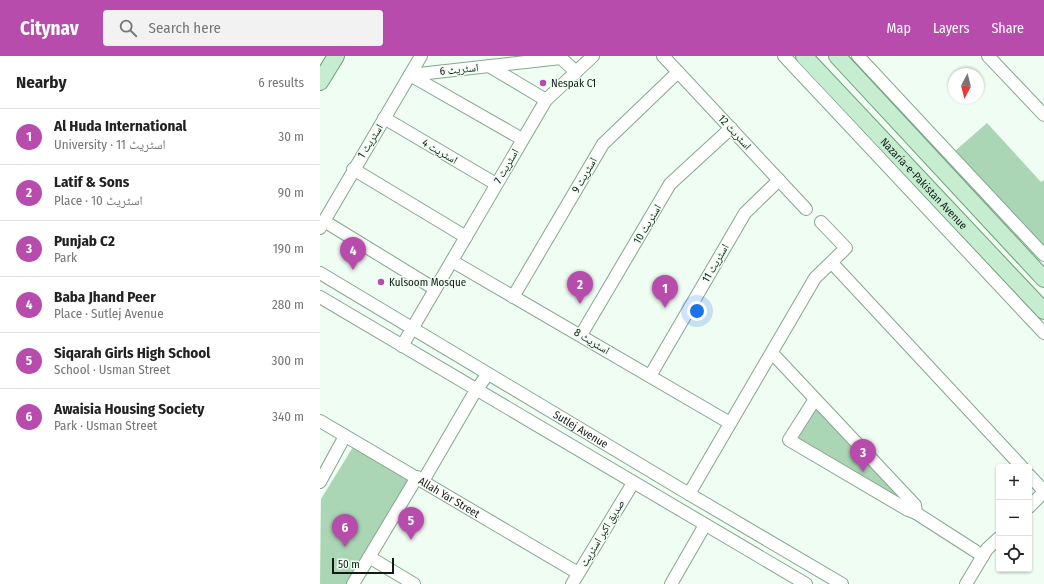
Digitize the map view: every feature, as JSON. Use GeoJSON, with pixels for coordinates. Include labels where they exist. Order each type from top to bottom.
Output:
{"type":"FeatureCollection","features":[{"type":"Feature","properties":{"kind":"main road"},"geometry":{"type":"LineString","coordinates":[[320,82],[336,56]]}},
{"type":"Feature","properties":{"kind":"main road","name":"Nazaria-e-Pakistan Avenue"},"geometry":{"type":"LineString","coordinates":[[804,56],[1043,308]]}},
{"type":"Feature","properties":{"kind":"main road","name":"Nazaria-e-Pakistan Avenue"},"geometry":{"type":"LineString","coordinates":[[837,56],[1044,279]]}},
{"type":"Feature","properties":{"kind":"street","name":"اسٹریٹ 1"},"geometry":{"type":"LineString","coordinates":[[322,224],[353,169],[421,56]]}},
{"type":"Feature","properties":{"kind":"street","name":"اسٹریٹ 7"},"geometry":{"type":"LineString","coordinates":[[402,346],[546,100],[593,56]]}},
{"type":"Feature","properties":{"kind":"street","name":"اسٹریٹ 12"},"geometry":{"type":"LineString","coordinates":[[663,56],[806,209]]}},
{"type":"Feature","properties":{"kind":"street"},"geometry":{"type":"LineString","coordinates":[[784,56],[1044,332]]}},
{"type":"Feature","properties":{"kind":"street"},"geometry":{"type":"LineString","coordinates":[[858,56],[1044,255]]}},
{"type":"Feature","properties":{"kind":"street"},"geometry":{"type":"LineString","coordinates":[[988,56],[1044,115]]}},
{"type":"Feature","properties":{"kind":"street","name":"اسٹریٹ 6"},"geometry":{"type":"LineString","coordinates":[[410,75],[561,58],[576,72]]}},
{"type":"Feature","properties":{"kind":"street"},"geometry":{"type":"LineString","coordinates":[[489,66],[546,100]]}},
{"type":"Feature","properties":{"kind":"street","name":"اسٹریٹ 9"},"geometry":{"type":"LineString","coordinates":[[514,296],[603,144],[678,72]]}},
{"type":"Feature","properties":{"kind":"street"},"geometry":{"type":"LineString","coordinates":[[410,75],[522,139]]}},
{"type":"Feature","properties":{"kind":"street","name":"اسٹریٹ 4"},"geometry":{"type":"LineString","coordinates":[[384,118],[496,184]]}},
{"type":"Feature","properties":{"kind":"street","name":"اسٹریٹ 10"},"geometry":{"type":"LineString","coordinates":[[582,335],[670,184],[731,128]]}},
{"type":"Feature","properties":{"kind":"street"},"geometry":{"type":"LineString","coordinates":[[353,169],[466,237]]}},
{"type":"Feature","properties":{"kind":"street","name":"اسٹریٹ 11"},"geometry":{"type":"LineString","coordinates":[[650,376],[745,213],[779,180]]}},
{"type":"Feature","properties":{"kind":"street"},"geometry":{"type":"LineString","coordinates":[[689,494],[815,278],[846,248],[821,222]]}},
{"type":"Feature","properties":{"kind":"street"},"geometry":{"type":"LineString","coordinates":[[322,224],[435,289]]}},
{"type":"Feature","properties":{"kind":"street","name":"اسٹریٹ 8"},"geometry":{"type":"LineString","coordinates":[[452,261],[582,335],[730,423]]}},
{"type":"Feature","properties":{"kind":"street"},"geometry":{"type":"LineString","coordinates":[[832,263],[1019,464]]}},
{"type":"Feature","properties":{"kind":"street","name":"Sutlej Avenue"},"geometry":{"type":"LineString","coordinates":[[320,273],[840,584]]}},
{"type":"Feature","properties":{"kind":"street","name":"Sutlej Avenue"},"geometry":{"type":"LineString","coordinates":[[320,297],[806,584]]}},
{"type":"Feature","properties":{"kind":"street"},"geometry":{"type":"LineString","coordinates":[[772,353],[915,505],[916,513]]}},
{"type":"Feature","properties":{"kind":"street"},"geometry":{"type":"LineString","coordinates":[[353,584],[476,390],[488,374]]}},
{"type":"Feature","properties":{"kind":"street"},"geometry":{"type":"LineString","coordinates":[[815,399],[790,440],[908,510],[916,513],[983,556]]}},
{"type":"Feature","properties":{"kind":"street","name":"Allah Yar Street"},"geometry":{"type":"LineString","coordinates":[[320,421],[578,573]]}},
{"type":"Feature","properties":{"kind":"street"},"geometry":{"type":"LineString","coordinates":[[320,482],[345,436]]}},
{"type":"Feature","properties":{"kind":"street"},"geometry":{"type":"LineString","coordinates":[[1032,478],[1044,492],[1032,505]]}},
{"type":"Feature","properties":{"kind":"street","name":"صدیق اکبر اسٹریٹ"},"geometry":{"type":"LineString","coordinates":[[572,584],[633,483]]}},
{"type":"Feature","properties":{"kind":"street"},"geometry":{"type":"LineString","coordinates":[[671,584],[705,525]]}},
{"type":"Feature","properties":{"kind":"street"},"geometry":{"type":"LineString","coordinates":[[966,584],[983,556],[996,541]]}},
{"type":"Feature","properties":{"kind":"street"},"geometry":{"type":"LineString","coordinates":[[370,557],[414,584]]}},
{"type":"Feature","properties":{"kind":"green space"},"geometry":{"type":"Polygon","coordinates":[[[987,123],[1041,182],[1044,180],[1044,248],[955,151],[987,123]]]}},
{"type":"Feature","properties":{"kind":"green space"},"geometry":{"type":"Polygon","coordinates":[[[815,407],[906,504],[796,440],[815,407]]]}},
{"type":"Feature","properties":{"kind":"green space"},"geometry":{"type":"Polygon","coordinates":[[[353,447],[409,481],[348,584],[320,584],[321,499],[353,447]]]}},
{"type":"Feature","properties":{"kind":"place","name":"Nespak C1"},"geometry":{"type":"Point","coordinates":[543,83]}},
{"type":"Feature","properties":{"kind":"place","name":"Baba Jhand Peer"},"geometry":{"type":"Point","coordinates":[353,270]}},
{"type":"Feature","properties":{"kind":"place","name":"Kulsoom Mosque"},"geometry":{"type":"Point","coordinates":[381,282]}},
{"type":"Feature","properties":{"kind":"place","name":"Latif & Sons"},"geometry":{"type":"Point","coordinates":[580,304]}},
{"type":"Feature","properties":{"kind":"place","name":"Al Huda International"},"geometry":{"type":"Point","coordinates":[665,308]}},
{"type":"Feature","properties":{"kind":"place","name":"Punjab C2"},"geometry":{"type":"Point","coordinates":[863,472]}},
{"type":"Feature","properties":{"kind":"place","name":"Siqarah Girls High School"},"geometry":{"type":"Point","coordinates":[411,540]}},
{"type":"Feature","properties":{"kind":"place","name":"Awaisia Housing Society"},"geometry":{"type":"Point","coordinates":[345,547]}}]}
